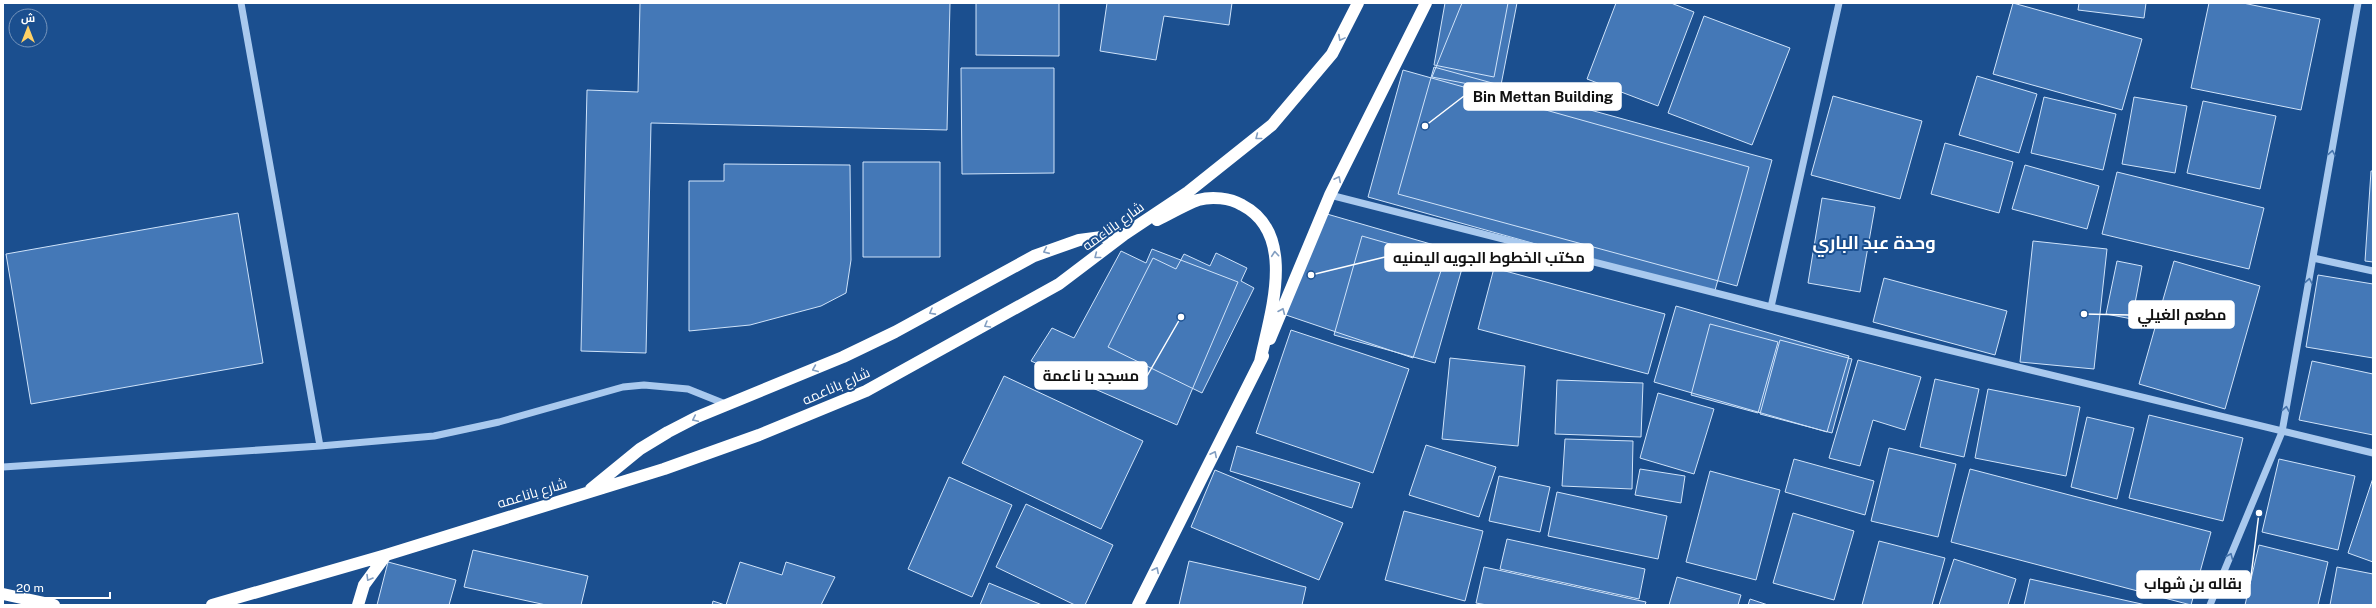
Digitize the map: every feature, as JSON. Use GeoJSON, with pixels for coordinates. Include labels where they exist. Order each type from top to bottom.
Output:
{"type":"FeatureCollection","features":[{"type":"Feature","properties":{"kind":"highway","name":"شارع باناعمه"},"geometry":{"type":"LineString","coordinates":[[213,605],[386,555],[664,469],[759,435],[866,391],[1059,284],[1125,234],[1188,192],[1272,125],[1332,54],[1358,3]]}},
{"type":"Feature","properties":{"kind":"highway"},"geometry":{"type":"LineString","coordinates":[[1138,605],[1260,362],[1330,195],[1426,3]]}},
{"type":"Feature","properties":{"kind":"highway"},"geometry":{"type":"LineString","coordinates":[[589,491],[640,449],[697,417],[843,357],[895,332],[1034,256],[1056,246],[1079,240],[1125,234],[1198,200],[1218,198],[1236,202],[1253,211],[1266,225],[1274,243],[1276,262],[1274,290],[1260,362]]}},
{"type":"Feature","properties":{"kind":"highway"},"geometry":{"type":"LineString","coordinates":[[358,605],[364,586],[386,555]]}},
{"type":"Feature","properties":{"kind":"highway"},"geometry":{"type":"LineString","coordinates":[[3,594],[54,605]]}},
{"type":"Feature","properties":{"kind":"street"},"geometry":{"type":"LineString","coordinates":[[241,3],[320,446]]}},
{"type":"Feature","properties":{"kind":"street"},"geometry":{"type":"LineString","coordinates":[[1771,307],[1839,3]]}},
{"type":"Feature","properties":{"kind":"street"},"geometry":{"type":"LineString","coordinates":[[2210,605],[2282,432],[2358,3]]}},
{"type":"Feature","properties":{"kind":"street"},"geometry":{"type":"LineString","coordinates":[[1330,195],[1771,307],[2373,453]]}},
{"type":"Feature","properties":{"kind":"street"},"geometry":{"type":"LineString","coordinates":[[2313,258],[2373,270]]}},
{"type":"Feature","properties":{"kind":"street"},"geometry":{"type":"LineString","coordinates":[[3,467],[401,440],[467,430],[623,387],[666,386],[688,389],[728,405]]}},
{"type":"Feature","properties":{"kind":"building"},"geometry":{"type":"Polygon","coordinates":[[[640,3],[950,3],[947,130],[651,123],[646,353],[581,351],[587,90],[638,92],[640,3]]]}},
{"type":"Feature","properties":{"kind":"building"},"geometry":{"type":"Polygon","coordinates":[[[976,3],[1059,3],[1059,56],[976,55],[976,3]]]}},
{"type":"Feature","properties":{"kind":"building"},"geometry":{"type":"Polygon","coordinates":[[[1107,3],[1232,3],[1229,25],[1164,16],[1156,60],[1100,51],[1107,3]]]}},
{"type":"Feature","properties":{"kind":"building"},"geometry":{"type":"Polygon","coordinates":[[[1445,3],[1508,3],[1494,77],[1434,65],[1445,3]]]}},
{"type":"Feature","properties":{"kind":"building"},"geometry":{"type":"Polygon","coordinates":[[[1462,3],[1517,3],[1500,90],[1432,77],[1462,3]]]}},
{"type":"Feature","properties":{"kind":"building"},"geometry":{"type":"Polygon","coordinates":[[[1616,3],[1671,3],[1694,12],[1658,106],[1587,79],[1616,3]]]}},
{"type":"Feature","properties":{"kind":"building"},"geometry":{"type":"Polygon","coordinates":[[[2013,3],[2142,39],[2122,110],[1993,74],[2013,3]]]}},
{"type":"Feature","properties":{"kind":"building"},"geometry":{"type":"Polygon","coordinates":[[[2079,3],[2146,3],[2144,18],[2078,10],[2079,3]]]}},
{"type":"Feature","properties":{"kind":"building"},"geometry":{"type":"Polygon","coordinates":[[[2209,3],[2243,3],[2320,19],[2301,110],[2191,88],[2209,3]]]}},
{"type":"Feature","properties":{"kind":"building"},"geometry":{"type":"Polygon","coordinates":[[[1704,16],[1790,48],[1752,145],[1668,113],[1704,16]]]}},
{"type":"Feature","properties":{"kind":"building"},"geometry":{"type":"Polygon","coordinates":[[[1434,67],[1772,160],[1737,286],[1398,194],[1434,67]]]}},
{"type":"Feature","properties":{"kind":"building"},"geometry":{"type":"Polygon","coordinates":[[[961,68],[1054,68],[1054,173],[962,174],[961,68]]]}},
{"type":"Feature","properties":{"kind":"building"},"geometry":{"type":"Polygon","coordinates":[[[1403,70],[1749,167],[1714,294],[1368,197],[1403,70]]]}},
{"type":"Feature","properties":{"kind":"building"},"geometry":{"type":"Polygon","coordinates":[[[1977,76],[2037,94],[2019,153],[1959,135],[1977,76]]]}},
{"type":"Feature","properties":{"kind":"building"},"geometry":{"type":"Polygon","coordinates":[[[1833,96],[1922,121],[1900,199],[1811,175],[1833,96]]]}},
{"type":"Feature","properties":{"kind":"building"},"geometry":{"type":"Polygon","coordinates":[[[2044,97],[2116,114],[2103,170],[2031,153],[2044,97]]]}},
{"type":"Feature","properties":{"kind":"building"},"geometry":{"type":"Polygon","coordinates":[[[2134,97],[2187,106],[2175,173],[2122,164],[2134,97]]]}},
{"type":"Feature","properties":{"kind":"building"},"geometry":{"type":"Polygon","coordinates":[[[2203,101],[2276,116],[2260,189],[2187,173],[2203,101]]]}},
{"type":"Feature","properties":{"kind":"building"},"geometry":{"type":"Polygon","coordinates":[[[1945,143],[2013,162],[1999,213],[1931,194],[1945,143]]]}},
{"type":"Feature","properties":{"kind":"building"},"geometry":{"type":"Polygon","coordinates":[[[863,162],[940,162],[940,257],[863,257],[863,162]]]}},
{"type":"Feature","properties":{"kind":"building"},"geometry":{"type":"Polygon","coordinates":[[[724,164],[850,165],[851,260],[846,293],[821,306],[750,325],[689,331],[689,181],[724,181],[724,164]]]}},
{"type":"Feature","properties":{"kind":"building"},"geometry":{"type":"Polygon","coordinates":[[[2025,165],[2099,186],[2087,229],[2012,209],[2025,165]]]}},
{"type":"Feature","properties":{"kind":"building"},"geometry":{"type":"Polygon","coordinates":[[[2371,171],[2373,171],[2373,262],[2365,261],[2371,171]]]}},
{"type":"Feature","properties":{"kind":"building"},"geometry":{"type":"Polygon","coordinates":[[[2117,172],[2264,208],[2249,269],[2102,234],[2117,172]]]}},
{"type":"Feature","properties":{"kind":"building"},"geometry":{"type":"Polygon","coordinates":[[[1822,198],[1875,207],[1860,292],[1808,283],[1822,198]]]}},
{"type":"Feature","properties":{"kind":"building"},"geometry":{"type":"Polygon","coordinates":[[[1320,212],[1448,249],[1413,358],[1283,314],[1320,212]]]}},
{"type":"Feature","properties":{"kind":"building"},"geometry":{"type":"Polygon","coordinates":[[[238,213],[263,363],[31,404],[6,254],[238,213]]]}},
{"type":"Feature","properties":{"kind":"building"},"geometry":{"type":"Polygon","coordinates":[[[1362,236],[1463,265],[1435,363],[1334,335],[1362,236]]]}},
{"type":"Feature","properties":{"kind":"building"},"geometry":{"type":"Polygon","coordinates":[[[2033,241],[2107,249],[2094,369],[2020,362],[2033,241]]]}},
{"type":"Feature","properties":{"kind":"building"},"geometry":{"type":"Polygon","coordinates":[[[1152,249],[1238,282],[1177,425],[1031,361],[1052,328],[1074,338],[1121,251],[1146,263],[1152,249]]]}},
{"type":"Feature","properties":{"kind":"building"},"geometry":{"type":"Polygon","coordinates":[[[1216,253],[1247,268],[1241,281],[1254,288],[1202,393],[1108,347],[1153,258],[1176,269],[1184,254],[1210,266],[1216,253]]]}},
{"type":"Feature","properties":{"kind":"building"},"geometry":{"type":"Polygon","coordinates":[[[2117,261],[2142,266],[2132,319],[2106,314],[2117,261]]]}},
{"type":"Feature","properties":{"kind":"building"},"geometry":{"type":"Polygon","coordinates":[[[2174,261],[2260,286],[2225,409],[2139,384],[2174,261]]]}},
{"type":"Feature","properties":{"kind":"building"},"geometry":{"type":"Polygon","coordinates":[[[1494,268],[1665,314],[1648,374],[1478,329],[1494,268]]]}},
{"type":"Feature","properties":{"kind":"building"},"geometry":{"type":"Polygon","coordinates":[[[2318,275],[2373,284],[2373,358],[2306,347],[2318,275]]]}},
{"type":"Feature","properties":{"kind":"building"},"geometry":{"type":"Polygon","coordinates":[[[1884,278],[2007,311],[1995,355],[1873,322],[1884,278]]]}},
{"type":"Feature","properties":{"kind":"building"},"geometry":{"type":"Polygon","coordinates":[[[1676,306],[1849,356],[1827,432],[1654,382],[1676,306]]]}},
{"type":"Feature","properties":{"kind":"building"},"geometry":{"type":"Polygon","coordinates":[[[1710,324],[1778,342],[1758,413],[1691,395],[1710,324]]]}},
{"type":"Feature","properties":{"kind":"building"},"geometry":{"type":"Polygon","coordinates":[[[1291,330],[1409,369],[1373,473],[1256,433],[1291,330]]]}},
{"type":"Feature","properties":{"kind":"building"},"geometry":{"type":"Polygon","coordinates":[[[1780,340],[1852,359],[1832,433],[1760,414],[1780,340]]]}},
{"type":"Feature","properties":{"kind":"building"},"geometry":{"type":"Polygon","coordinates":[[[1450,358],[1525,366],[1518,446],[1442,439],[1450,358]]]}},
{"type":"Feature","properties":{"kind":"building"},"geometry":{"type":"Polygon","coordinates":[[[1858,360],[1921,377],[1905,430],[1873,420],[1860,466],[1829,458],[1858,360]]]}},
{"type":"Feature","properties":{"kind":"building"},"geometry":{"type":"Polygon","coordinates":[[[2312,361],[2373,374],[2373,435],[2299,420],[2312,361]]]}},
{"type":"Feature","properties":{"kind":"building"},"geometry":{"type":"Polygon","coordinates":[[[1004,376],[1143,441],[1101,529],[962,463],[1004,376]]]}},
{"type":"Feature","properties":{"kind":"building"},"geometry":{"type":"Polygon","coordinates":[[[1935,379],[1979,389],[1964,457],[1920,447],[1935,379]]]}},
{"type":"Feature","properties":{"kind":"building"},"geometry":{"type":"Polygon","coordinates":[[[1557,380],[1643,383],[1641,437],[1555,434],[1557,380]]]}},
{"type":"Feature","properties":{"kind":"building"},"geometry":{"type":"Polygon","coordinates":[[[1988,389],[2080,407],[2066,476],[1975,458],[1988,389]]]}},
{"type":"Feature","properties":{"kind":"building"},"geometry":{"type":"Polygon","coordinates":[[[1658,393],[1714,409],[1694,474],[1640,458],[1658,393]]]}},
{"type":"Feature","properties":{"kind":"building"},"geometry":{"type":"Polygon","coordinates":[[[2149,415],[2243,438],[2223,521],[2129,498],[2149,415]]]}},
{"type":"Feature","properties":{"kind":"building"},"geometry":{"type":"Polygon","coordinates":[[[2087,417],[2134,428],[2117,499],[2071,487],[2087,417]]]}},
{"type":"Feature","properties":{"kind":"building"},"geometry":{"type":"Polygon","coordinates":[[[1565,439],[1633,441],[1632,489],[1562,486],[1565,439]]]}},
{"type":"Feature","properties":{"kind":"building"},"geometry":{"type":"Polygon","coordinates":[[[1426,445],[1496,467],[1479,517],[1409,495],[1426,445]]]}},
{"type":"Feature","properties":{"kind":"building"},"geometry":{"type":"Polygon","coordinates":[[[1237,446],[1360,483],[1352,508],[1230,471],[1237,446]]]}},
{"type":"Feature","properties":{"kind":"building"},"geometry":{"type":"Polygon","coordinates":[[[1889,448],[1956,464],[1938,537],[1871,521],[1889,448]]]}},
{"type":"Feature","properties":{"kind":"building"},"geometry":{"type":"Polygon","coordinates":[[[1794,459],[1874,481],[1865,515],[1785,492],[1794,459]]]}},
{"type":"Feature","properties":{"kind":"building"},"geometry":{"type":"Polygon","coordinates":[[[2279,459],[2355,476],[2338,550],[2262,532],[2279,459]]]}},
{"type":"Feature","properties":{"kind":"building"},"geometry":{"type":"Polygon","coordinates":[[[1640,469],[1685,476],[1681,503],[1635,495],[1640,469]]]}},
{"type":"Feature","properties":{"kind":"building"},"geometry":{"type":"Polygon","coordinates":[[[1970,469],[2211,532],[2191,605],[1951,542],[1970,469]]]}},
{"type":"Feature","properties":{"kind":"building"},"geometry":{"type":"Polygon","coordinates":[[[1215,470],[1343,523],[1319,580],[1191,527],[1215,470]]]}},
{"type":"Feature","properties":{"kind":"building"},"geometry":{"type":"Polygon","coordinates":[[[1710,471],[1780,490],[1756,580],[1686,562],[1710,471]]]}},
{"type":"Feature","properties":{"kind":"building"},"geometry":{"type":"Polygon","coordinates":[[[1499,476],[1550,487],[1540,532],[1489,521],[1499,476]]]}},
{"type":"Feature","properties":{"kind":"building"},"geometry":{"type":"Polygon","coordinates":[[[949,477],[1012,505],[972,597],[908,569],[949,477]]]}},
{"type":"Feature","properties":{"kind":"building"},"geometry":{"type":"Polygon","coordinates":[[[2373,478],[2373,562],[2348,553],[2373,478]]]}},
{"type":"Feature","properties":{"kind":"building"},"geometry":{"type":"Polygon","coordinates":[[[1557,492],[1667,516],[1658,559],[1548,536],[1557,492]]]}},
{"type":"Feature","properties":{"kind":"building"},"geometry":{"type":"Polygon","coordinates":[[[1026,504],[1113,545],[1085,605],[1075,605],[996,567],[1026,504]]]}},
{"type":"Feature","properties":{"kind":"building"},"geometry":{"type":"Polygon","coordinates":[[[1404,511],[1483,531],[1465,601],[1385,580],[1404,511]]]}},
{"type":"Feature","properties":{"kind":"building"},"geometry":{"type":"Polygon","coordinates":[[[1793,513],[1854,531],[1834,600],[1773,583],[1793,513]]]}},
{"type":"Feature","properties":{"kind":"building"},"geometry":{"type":"Polygon","coordinates":[[[1507,539],[1645,569],[1639,599],[1500,569],[1507,539]]]}},
{"type":"Feature","properties":{"kind":"building"},"geometry":{"type":"Polygon","coordinates":[[[1879,541],[1945,558],[1932,605],[1862,605],[1879,541]]]}},
{"type":"Feature","properties":{"kind":"building"},"geometry":{"type":"Polygon","coordinates":[[[2259,545],[2328,562],[2318,605],[2245,605],[2259,545]]]}},
{"type":"Feature","properties":{"kind":"building"},"geometry":{"type":"Polygon","coordinates":[[[473,550],[588,576],[581,605],[546,605],[464,587],[473,550]]]}},
{"type":"Feature","properties":{"kind":"building"},"geometry":{"type":"Polygon","coordinates":[[[1954,559],[2016,579],[2008,605],[1939,605],[1954,559]]]}},
{"type":"Feature","properties":{"kind":"building"},"geometry":{"type":"Polygon","coordinates":[[[1189,561],[1306,587],[1302,605],[1179,605],[1189,561]]]}},
{"type":"Feature","properties":{"kind":"building"},"geometry":{"type":"Polygon","coordinates":[[[388,562],[456,580],[449,605],[377,605],[388,562]]]}},
{"type":"Feature","properties":{"kind":"building"},"geometry":{"type":"Polygon","coordinates":[[[740,562],[782,575],[786,562],[835,577],[821,605],[726,605],[740,562]]]}},
{"type":"Feature","properties":{"kind":"building"},"geometry":{"type":"Polygon","coordinates":[[[1484,567],[1646,602],[1645,605],[1487,605],[1476,603],[1484,567]]]}},
{"type":"Feature","properties":{"kind":"building"},"geometry":{"type":"Polygon","coordinates":[[[2337,567],[2373,574],[2373,605],[2330,605],[2337,567]]]}},
{"type":"Feature","properties":{"kind":"building"},"geometry":{"type":"Polygon","coordinates":[[[1677,577],[1741,595],[1738,605],[1669,605],[1677,577]]]}},
{"type":"Feature","properties":{"kind":"building"},"geometry":{"type":"Polygon","coordinates":[[[2030,579],[2146,605],[2024,605],[2030,579]]]}},
{"type":"Feature","properties":{"kind":"building"},"geometry":{"type":"Polygon","coordinates":[[[989,583],[1042,605],[980,605],[989,583]]]}},
{"type":"Feature","properties":{"kind":"building"},"geometry":{"type":"Polygon","coordinates":[[[1750,599],[1768,605],[1748,605],[1750,599]]]}},
{"type":"Feature","properties":{"kind":"building"},"geometry":{"type":"Polygon","coordinates":[[[713,601],[725,605],[712,605],[713,601]]]}},
{"type":"Feature","properties":{"kind":"place","name":"Bin Mettan Building"},"geometry":{"type":"Point","coordinates":[1425,126]}},
{"type":"Feature","properties":{"kind":"place","name":"مكتب الخطوط الجويه اليمنيه"},"geometry":{"type":"Point","coordinates":[1311,275]}},
{"type":"Feature","properties":{"kind":"place","name":"مطعم الغيلي"},"geometry":{"type":"Point","coordinates":[2084,314]}},
{"type":"Feature","properties":{"kind":"place","name":"مسجد با ناعمة"},"geometry":{"type":"Point","coordinates":[1181,317]}},
{"type":"Feature","properties":{"kind":"place","name":"بقاله بن شهاب"},"geometry":{"type":"Point","coordinates":[2259,513]}},
{"type":"Feature","properties":{"kind":"district","name":"وحدة عبد الباري"},"geometry":{"type":"Point","coordinates":[1874,242]}}]}
